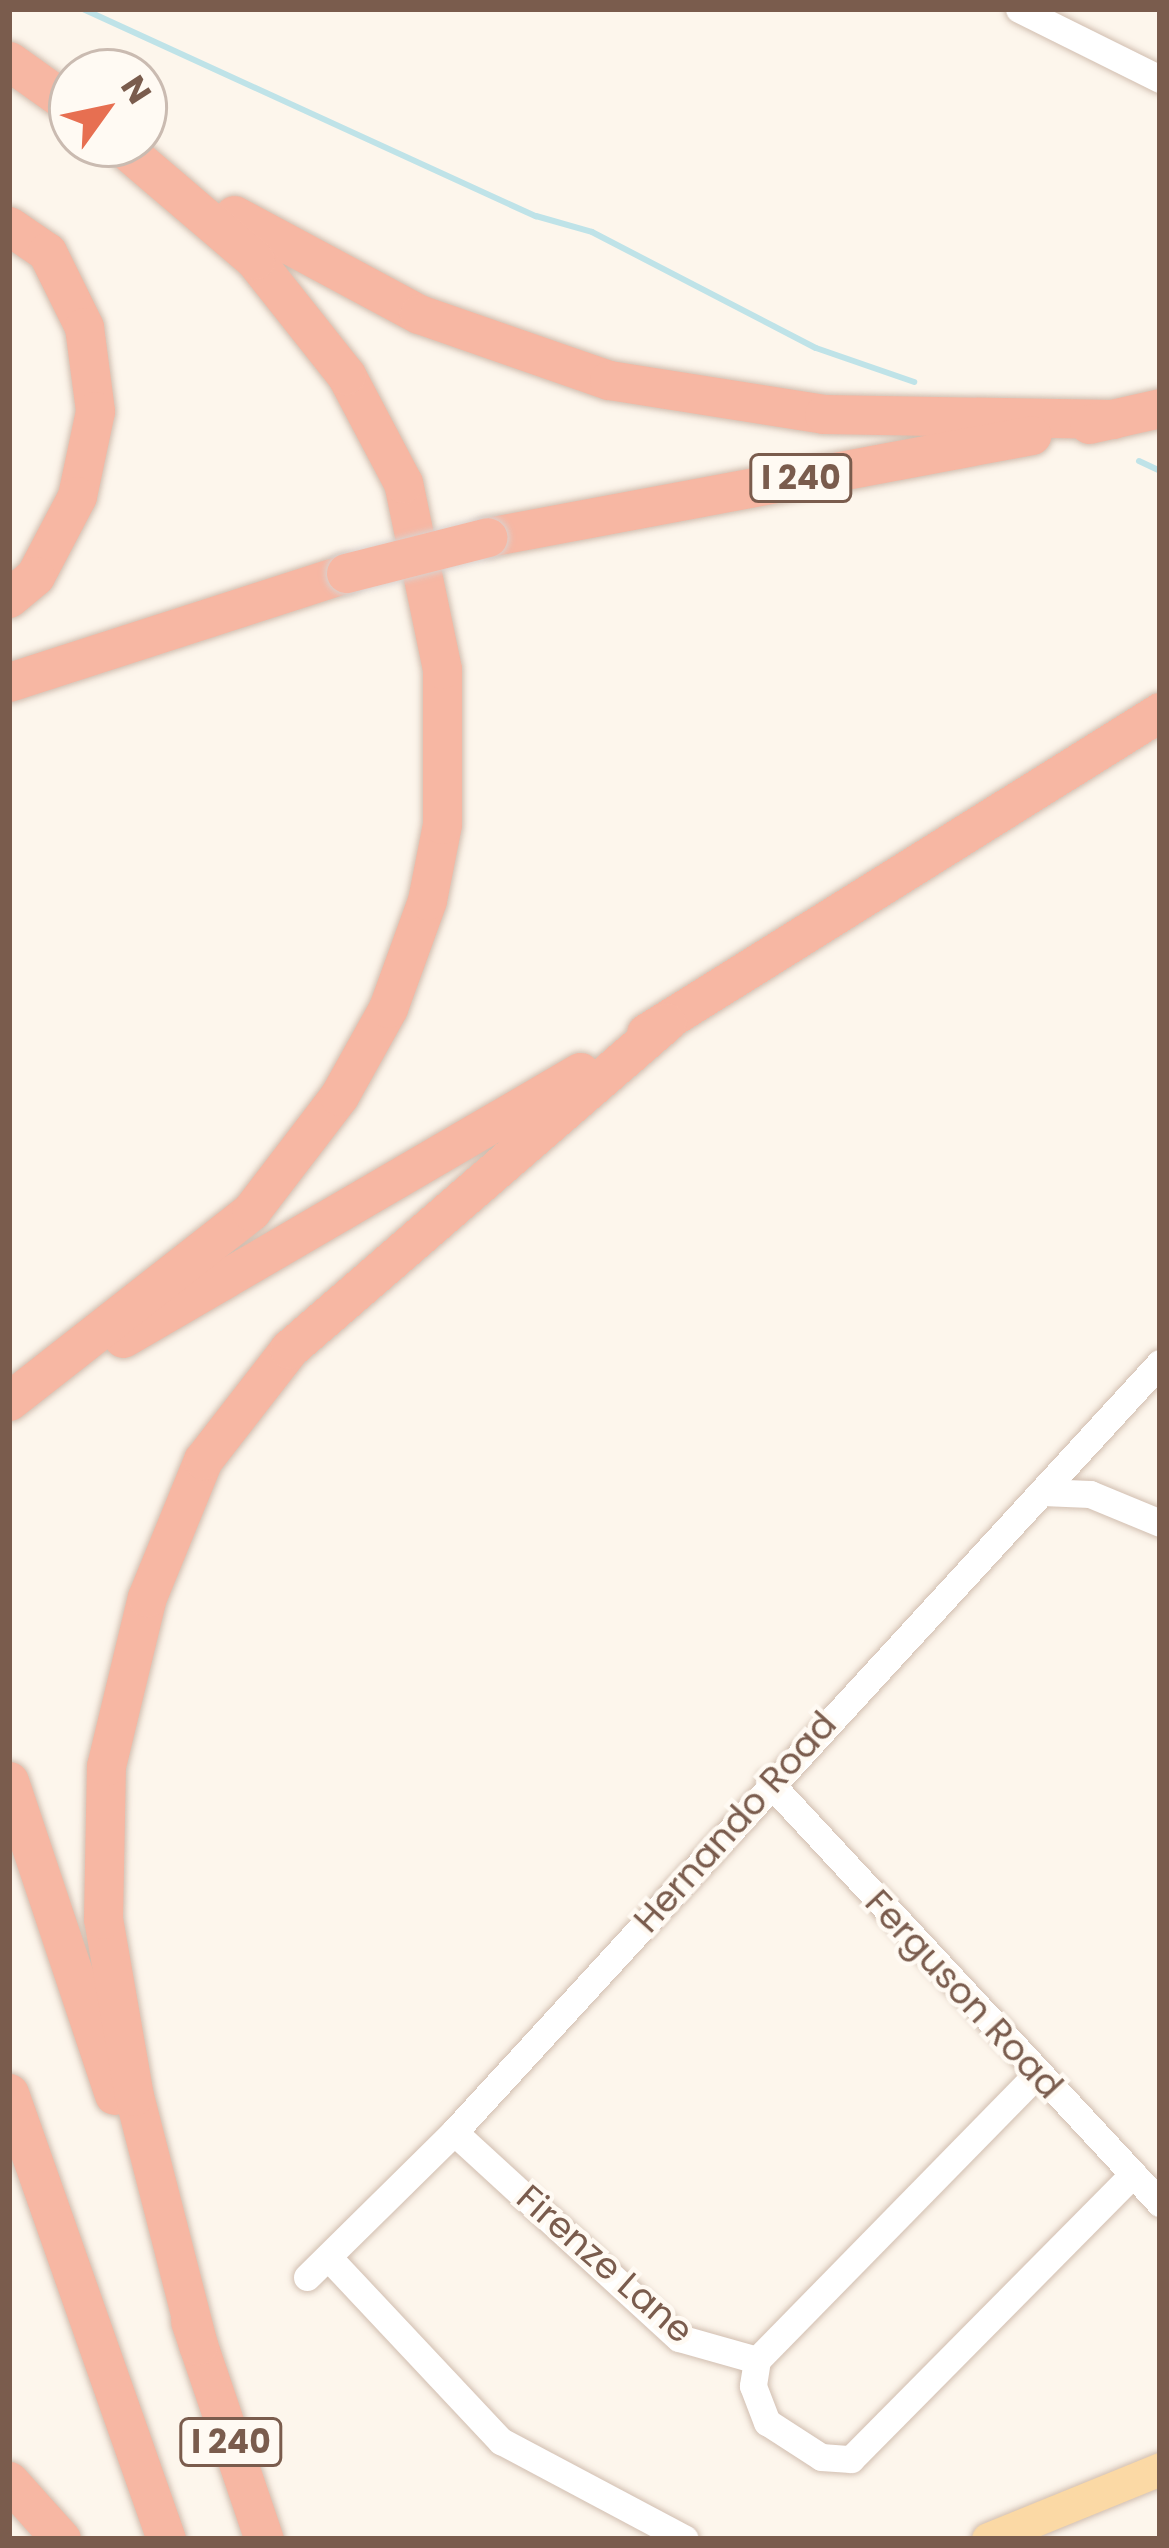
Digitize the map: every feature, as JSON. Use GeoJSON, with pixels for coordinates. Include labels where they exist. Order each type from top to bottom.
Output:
{"type":"FeatureCollection","features":[{"type":"Feature","properties":{"kind":"highway"},"geometry":{"type":"LineString","coordinates":[[9,61],[48,89]]}},
{"type":"Feature","properties":{"kind":"highway"},"geometry":{"type":"LineString","coordinates":[[9,1403],[251,1210],[339,1096],[388,1008],[427,900],[442,824],[442,669],[403,482],[346,375],[255,260],[150,168]]}},
{"type":"Feature","properties":{"kind":"highway"},"geometry":{"type":"LineString","coordinates":[[160,168],[271,240],[419,314],[609,380],[824,414],[1113,419]]}},
{"type":"Feature","properties":{"kind":"highway"},"geometry":{"type":"LineString","coordinates":[[9,226],[46,252],[84,327],[95,411],[77,496],[35,576],[9,598]]}},
{"type":"Feature","properties":{"kind":"highway","name":"I 240"},"geometry":{"type":"LineString","coordinates":[[9,682],[346,573],[488,537],[1160,407]]}},
{"type":"Feature","properties":{"kind":"highway"},"geometry":{"type":"LineString","coordinates":[[9,1403],[666,1022],[1160,712]]}},
{"type":"Feature","properties":{"kind":"highway"},"geometry":{"type":"LineString","coordinates":[[198,2345],[134,2096],[103,1919],[106,1766],[147,1597],[203,1460],[289,1349],[666,1022]]}},
{"type":"Feature","properties":{"kind":"highway"},"geometry":{"type":"LineString","coordinates":[[9,1781],[198,2345]]}},
{"type":"Feature","properties":{"kind":"highway"},"geometry":{"type":"LineString","coordinates":[[9,2093],[166,2539]]}},
{"type":"Feature","properties":{"kind":"highway","name":"I 240"},"geometry":{"type":"LineString","coordinates":[[198,2345],[264,2539]]}},
{"type":"Feature","properties":{"kind":"highway"},"geometry":{"type":"LineString","coordinates":[[9,2481],[62,2539]]}},
{"type":"Feature","properties":{"kind":"main road"},"geometry":{"type":"LineString","coordinates":[[988,2539],[1160,2469]]}},
{"type":"Feature","properties":{"kind":"street"},"geometry":{"type":"LineString","coordinates":[[1019,9],[1160,79]]}},
{"type":"Feature","properties":{"kind":"street","name":"Hernando Road"},"geometry":{"type":"LineString","coordinates":[[685,2539],[501,2441],[318,2267],[454,2132],[769,1782],[1160,1363]]}},
{"type":"Feature","properties":{"kind":"street"},"geometry":{"type":"LineString","coordinates":[[1042,1492],[1090,1494],[1160,1522]]}},
{"type":"Feature","properties":{"kind":"street","name":"Ferguson Road"},"geometry":{"type":"LineString","coordinates":[[769,1782],[1160,2203]]}},
{"type":"Feature","properties":{"kind":"street"},"geometry":{"type":"LineString","coordinates":[[1037,2074],[757,2360],[753,2386],[766,2422],[821,2457],[851,2459],[1133,2174]]}},
{"type":"Feature","properties":{"kind":"street","name":"Firenze Lane"},"geometry":{"type":"LineString","coordinates":[[454,2132],[679,2338],[757,2360]]}},
{"type":"Feature","properties":{"kind":"waterway"},"geometry":{"type":"LineString","coordinates":[[83,9],[536,216],[592,232],[816,348],[914,382]]}},
{"type":"Feature","properties":{"kind":"waterway"},"geometry":{"type":"LineString","coordinates":[[1139,461],[1160,471]]}}]}
